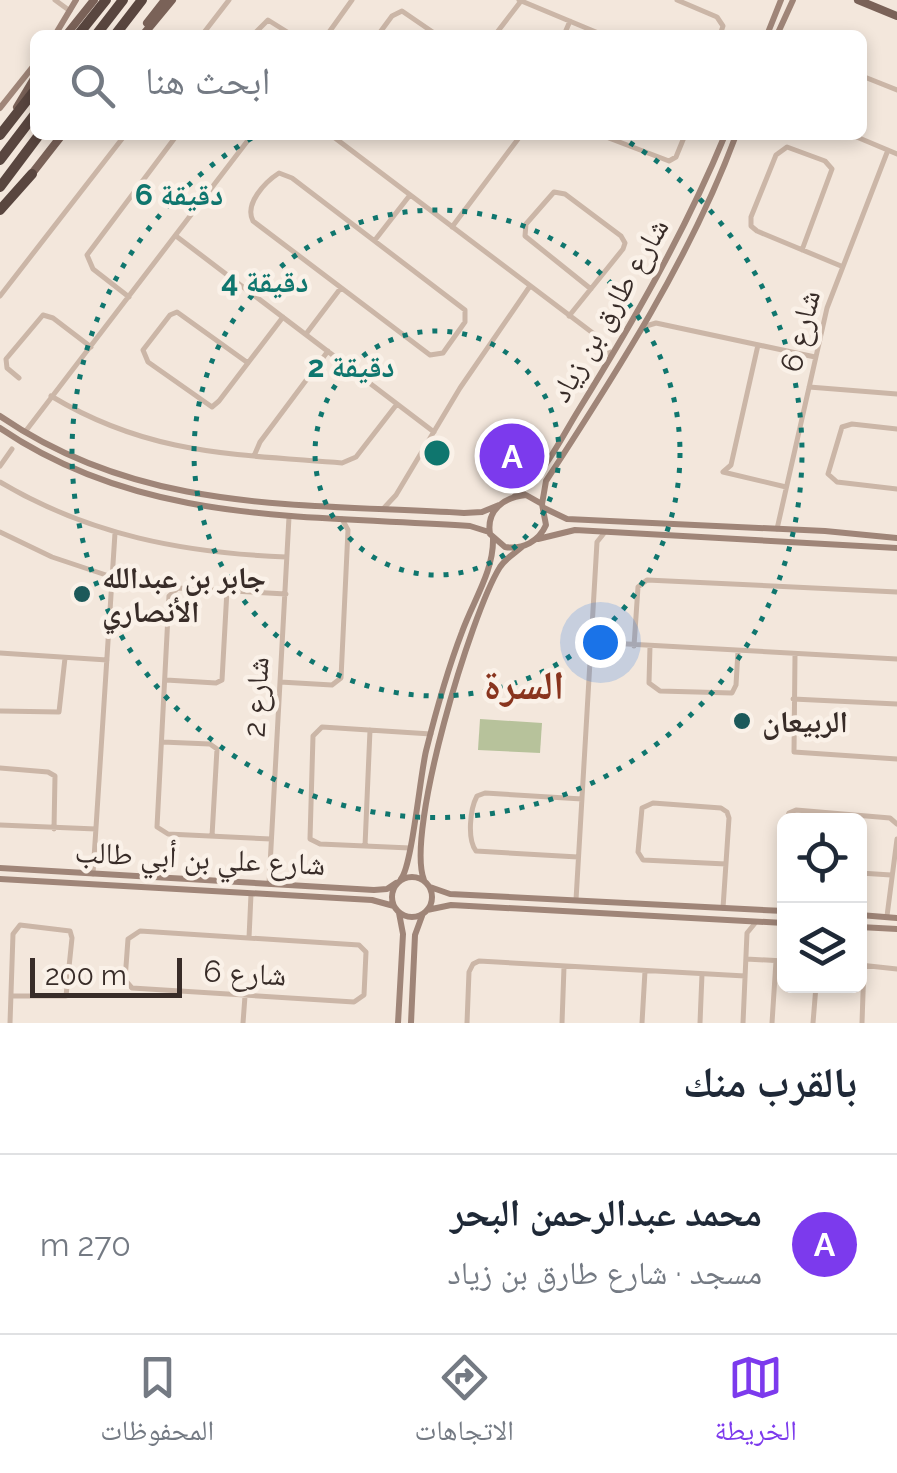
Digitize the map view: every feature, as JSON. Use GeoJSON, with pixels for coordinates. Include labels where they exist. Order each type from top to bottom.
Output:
{"type":"FeatureCollection","features":[{"type":"Feature","properties":{"kind":"highway"},"geometry":{"type":"LineString","coordinates":[[82,30],[106,0]]}},
{"type":"Feature","properties":{"kind":"highway"},"geometry":{"type":"LineString","coordinates":[[100,30],[122,0]]}},
{"type":"Feature","properties":{"kind":"highway"},"geometry":{"type":"LineString","coordinates":[[119,30],[142,0]]}},
{"type":"Feature","properties":{"kind":"highway"},"geometry":{"type":"LineString","coordinates":[[0,135],[30,96]]}},
{"type":"Feature","properties":{"kind":"highway"},"geometry":{"type":"LineString","coordinates":[[0,160],[30,121]]}},
{"type":"Feature","properties":{"kind":"highway"},"geometry":{"type":"LineString","coordinates":[[0,187],[36,140]]}},
{"type":"Feature","properties":{"kind":"highway"},"geometry":{"type":"LineString","coordinates":[[0,213],[32,174]]}},
{"type":"Feature","properties":{"kind":"main road"},"geometry":{"type":"LineString","coordinates":[[70,30],[94,0]]}},
{"type":"Feature","properties":{"kind":"main road"},"geometry":{"type":"LineString","coordinates":[[145,30],[169,0]]}},
{"type":"Feature","properties":{"kind":"main road"},"geometry":{"type":"LineString","coordinates":[[858,0],[897,16]]}},
{"type":"Feature","properties":{"kind":"main road"},"geometry":{"type":"LineString","coordinates":[[10,122],[30,86]]}},
{"type":"Feature","properties":{"kind":"main road"},"geometry":{"type":"LineString","coordinates":[[32,174],[58,140]]}},
{"type":"Feature","properties":{"kind":"street"},"geometry":{"type":"LineString","coordinates":[[55,0],[70,11]]}},
{"type":"Feature","properties":{"kind":"street"},"geometry":{"type":"LineString","coordinates":[[58,30],[76,0]]}},
{"type":"Feature","properties":{"kind":"street"},"geometry":{"type":"LineString","coordinates":[[206,30],[229,0]]}},
{"type":"Feature","properties":{"kind":"street"},"geometry":{"type":"LineString","coordinates":[[331,30],[352,0]]}},
{"type":"Feature","properties":{"kind":"street"},"geometry":{"type":"LineString","coordinates":[[499,30],[520,0],[590,30]]}},
{"type":"Feature","properties":{"kind":"street"},"geometry":{"type":"LineString","coordinates":[[676,0],[719,18],[722,30]]}},
{"type":"Feature","properties":{"kind":"street"},"geometry":{"type":"LineString","coordinates":[[779,30],[793,0]]}},
{"type":"Feature","properties":{"kind":"street"},"geometry":{"type":"LineString","coordinates":[[768,30],[780,3],[788,11]]}},
{"type":"Feature","properties":{"kind":"street"},"geometry":{"type":"LineString","coordinates":[[382,30],[392,16],[402,11],[430,30]]}},
{"type":"Feature","properties":{"kind":"street"},"geometry":{"type":"LineString","coordinates":[[257,30],[270,20],[285,30]]}},
{"type":"Feature","properties":{"kind":"street"},"geometry":{"type":"LineString","coordinates":[[566,30],[570,22]]}},
{"type":"Feature","properties":{"kind":"street"},"geometry":{"type":"LineString","coordinates":[[0,108],[30,70]]}},
{"type":"Feature","properties":{"kind":"street"},"geometry":{"type":"LineString","coordinates":[[867,78],[897,90]]}},
{"type":"Feature","properties":{"kind":"street"},"geometry":{"type":"LineString","coordinates":[[0,296],[121,140]]}},
{"type":"Feature","properties":{"kind":"street"},"geometry":{"type":"LineString","coordinates":[[129,297],[92,269],[86,256],[173,140]]}},
{"type":"Feature","properties":{"kind":"street"},"geometry":{"type":"LineString","coordinates":[[25,432],[248,140]]}},
{"type":"Feature","properties":{"kind":"street"},"geometry":{"type":"LineString","coordinates":[[338,140],[606,343],[611,358]]}},
{"type":"Feature","properties":{"kind":"street"},"geometry":{"type":"LineString","coordinates":[[452,228],[517,140]]}},
{"type":"Feature","properties":{"kind":"street"},"geometry":{"type":"LineString","coordinates":[[613,140],[667,162],[674,158],[683,140]]}},
{"type":"Feature","properties":{"kind":"street","name":"شارع طارق بن زياد"},"geometry":{"type":"LineString","coordinates":[[515,496],[537,477],[611,358],[682,231],[723,140]]}},
{"type":"Feature","properties":{"kind":"street"},"geometry":{"type":"LineString","coordinates":[[728,140],[732,146]]}},
{"type":"Feature","properties":{"kind":"street","name":"شارع طارق بن زياد"},"geometry":{"type":"LineString","coordinates":[[543,507],[546,481],[641,328],[691,235],[734,140]]}},
{"type":"Feature","properties":{"kind":"street"},"geometry":{"type":"LineString","coordinates":[[864,140],[897,154]]}},
{"type":"Feature","properties":{"kind":"street"},"geometry":{"type":"LineString","coordinates":[[802,250],[832,169],[825,162],[786,147],[775,158],[750,224],[757,231],[802,250],[842,266]]}},
{"type":"Feature","properties":{"kind":"street","name":"شارع 6"},"geometry":{"type":"LineString","coordinates":[[776,530],[815,357],[842,266],[888,150]]}},
{"type":"Feature","properties":{"kind":"street"},"geometry":{"type":"LineString","coordinates":[[284,173],[374,241],[465,310],[465,322],[442,353],[433,356],[340,289],[255,223],[250,205],[275,174],[284,173]]}},
{"type":"Feature","properties":{"kind":"street"},"geometry":{"type":"LineString","coordinates":[[569,316],[591,289],[624,247],[624,241],[565,194],[554,192],[526,224],[524,236],[591,289]]}},
{"type":"Feature","properties":{"kind":"street"},"geometry":{"type":"LineString","coordinates":[[374,241],[410,195]]}},
{"type":"Feature","properties":{"kind":"street"},"geometry":{"type":"LineString","coordinates":[[682,231],[684,236],[691,235]]}},
{"type":"Feature","properties":{"kind":"street"},"geometry":{"type":"LineString","coordinates":[[176,236],[434,432]]}},
{"type":"Feature","properties":{"kind":"street"},"geometry":{"type":"LineString","coordinates":[[383,509],[396,496],[460,388],[530,286]]}},
{"type":"Feature","properties":{"kind":"street"},"geometry":{"type":"LineString","coordinates":[[306,334],[340,289]]}},
{"type":"Feature","properties":{"kind":"street"},"geometry":{"type":"LineString","coordinates":[[248,363],[177,312],[170,315],[143,350],[148,362],[211,407],[217,404],[283,317]]}},
{"type":"Feature","properties":{"kind":"street"},"geometry":{"type":"LineString","coordinates":[[19,378],[7,368],[6,359],[43,316],[53,318],[91,348]]}},
{"type":"Feature","properties":{"kind":"street"},"geometry":{"type":"LineString","coordinates":[[641,328],[656,323],[815,357]]}},
{"type":"Feature","properties":{"kind":"street"},"geometry":{"type":"LineString","coordinates":[[606,343],[620,342]]}},
{"type":"Feature","properties":{"kind":"street"},"geometry":{"type":"LineString","coordinates":[[758,344],[731,465],[723,472],[786,488]]}},
{"type":"Feature","properties":{"kind":"street"},"geometry":{"type":"LineString","coordinates":[[254,456],[260,442],[328,351]]}},
{"type":"Feature","properties":{"kind":"street"},"geometry":{"type":"LineString","coordinates":[[809,387],[897,394]]}},
{"type":"Feature","properties":{"kind":"street"},"geometry":{"type":"LineString","coordinates":[[52,396],[93,420],[152,441],[200,452],[349,462],[397,404]]}},
{"type":"Feature","properties":{"kind":"street"},"geometry":{"type":"LineString","coordinates":[[0,416],[72,458],[155,487],[216,498],[476,512],[515,496],[530,496],[567,519],[897,538]]}},
{"type":"Feature","properties":{"kind":"street"},"geometry":{"type":"LineString","coordinates":[[897,429],[852,424],[842,427],[828,474],[839,482],[897,489]]}},
{"type":"Feature","properties":{"kind":"street"},"geometry":{"type":"LineString","coordinates":[[0,428],[91,477],[138,494],[202,506],[470,526],[509,548],[558,531],[897,548]]}},
{"type":"Feature","properties":{"kind":"street"},"geometry":{"type":"LineString","coordinates":[[0,466],[12,449],[10,434]]}},
{"type":"Feature","properties":{"kind":"street"},"geometry":{"type":"LineString","coordinates":[[12,449],[28,446]]}},
{"type":"Feature","properties":{"kind":"street"},"geometry":{"type":"LineString","coordinates":[[0,482],[64,515],[115,533],[192,550],[286,557]]}},
{"type":"Feature","properties":{"kind":"street"},"geometry":{"type":"LineString","coordinates":[[138,494],[141,483]]}},
{"type":"Feature","properties":{"kind":"street"},"geometry":{"type":"LineString","coordinates":[[151,497],[150,491],[155,487]]}},
{"type":"Feature","properties":{"kind":"street"},"geometry":{"type":"LineString","coordinates":[[396,496],[402,510]]}},
{"type":"Feature","properties":{"kind":"street"},"geometry":{"type":"LineString","coordinates":[[398,1023],[403,930],[392,893],[407,870],[430,734],[459,640],[492,561],[490,516],[499,505]]}},
{"type":"Feature","properties":{"kind":"street"},"geometry":{"type":"LineString","coordinates":[[538,539],[546,525],[543,507]]}},
{"type":"Feature","properties":{"kind":"street"},"geometry":{"type":"LineString","coordinates":[[435,524],[439,518],[436,512]]}},
{"type":"Feature","properties":{"kind":"street","name":"شارع 2"},"geometry":{"type":"LineString","coordinates":[[269,884],[289,514]]}},
{"type":"Feature","properties":{"kind":"street"},"geometry":{"type":"LineString","coordinates":[[280,682],[332,685],[340,680],[348,530],[342,518]]}},
{"type":"Feature","properties":{"kind":"street"},"geometry":{"type":"LineString","coordinates":[[348,530],[356,520]]}},
{"type":"Feature","properties":{"kind":"street"},"geometry":{"type":"LineString","coordinates":[[589,531],[597,542]]}},
{"type":"Feature","properties":{"kind":"street"},"geometry":{"type":"LineString","coordinates":[[0,532],[52,557],[112,577]]}},
{"type":"Feature","properties":{"kind":"street"},"geometry":{"type":"LineString","coordinates":[[576,900],[597,542],[606,532]]}},
{"type":"Feature","properties":{"kind":"street"},"geometry":{"type":"LineString","coordinates":[[93,874],[115,533]]}},
{"type":"Feature","properties":{"kind":"street"},"geometry":{"type":"LineString","coordinates":[[846,544],[852,539],[847,533]]}},
{"type":"Feature","properties":{"kind":"street"},"geometry":{"type":"LineString","coordinates":[[861,546],[859,538],[864,535]]}},
{"type":"Feature","properties":{"kind":"street"},"geometry":{"type":"LineString","coordinates":[[410,1023],[416,930],[432,899],[420,864],[431,780],[446,715],[501,566],[523,546]]}},
{"type":"Feature","properties":{"kind":"street"},"geometry":{"type":"LineString","coordinates":[[634,646],[638,588],[648,579],[897,592]]}},
{"type":"Feature","properties":{"kind":"street"},"geometry":{"type":"LineString","coordinates":[[271,839],[168,834],[157,827],[170,592],[178,588],[286,594]]}},
{"type":"Feature","properties":{"kind":"street"},"geometry":{"type":"LineString","coordinates":[[165,680],[216,684],[221,681],[227,590]]}},
{"type":"Feature","properties":{"kind":"street"},"geometry":{"type":"LineString","coordinates":[[591,642],[897,658]]}},
{"type":"Feature","properties":{"kind":"street"},"geometry":{"type":"LineString","coordinates":[[650,646],[649,683],[660,691],[732,693],[738,651]]}},
{"type":"Feature","properties":{"kind":"street"},"geometry":{"type":"LineString","coordinates":[[0,653],[107,660]]}},
{"type":"Feature","properties":{"kind":"street"},"geometry":{"type":"LineString","coordinates":[[795,654],[792,746],[797,754],[897,759]]}},
{"type":"Feature","properties":{"kind":"street"},"geometry":{"type":"LineString","coordinates":[[0,711],[59,712],[64,658]]}},
{"type":"Feature","properties":{"kind":"street"},"geometry":{"type":"LineString","coordinates":[[794,699],[897,704]]}},
{"type":"Feature","properties":{"kind":"street"},"geometry":{"type":"LineString","coordinates":[[410,848],[318,844],[308,834],[315,732],[322,727],[430,734]]}},
{"type":"Feature","properties":{"kind":"street"},"geometry":{"type":"LineString","coordinates":[[365,846],[370,730]]}},
{"type":"Feature","properties":{"kind":"street"},"geometry":{"type":"LineString","coordinates":[[162,742],[210,744],[217,749],[212,836]]}},
{"type":"Feature","properties":{"kind":"street"},"geometry":{"type":"LineString","coordinates":[[0,768],[48,772],[54,776],[54,829]]}},
{"type":"Feature","properties":{"kind":"street"},"geometry":{"type":"LineString","coordinates":[[420,778],[424,784],[431,780]]}},
{"type":"Feature","properties":{"kind":"street"},"geometry":{"type":"LineString","coordinates":[[417,796],[423,792],[428,798]]}},
{"type":"Feature","properties":{"kind":"street"},"geometry":{"type":"LineString","coordinates":[[579,857],[476,851],[471,844],[473,804],[478,795],[485,793],[582,798]]}},
{"type":"Feature","properties":{"kind":"street"},"geometry":{"type":"LineString","coordinates":[[723,908],[726,864],[729,818],[725,810],[653,803],[642,808],[638,852],[643,860],[726,864]]}},
{"type":"Feature","properties":{"kind":"street"},"geometry":{"type":"LineString","coordinates":[[791,813],[831,813]]}},
{"type":"Feature","properties":{"kind":"street"},"geometry":{"type":"LineString","coordinates":[[867,816],[890,818],[897,824]]}},
{"type":"Feature","properties":{"kind":"street"},"geometry":{"type":"LineString","coordinates":[[0,825],[96,829]]}},
{"type":"Feature","properties":{"kind":"street"},"geometry":{"type":"LineString","coordinates":[[886,916],[897,839]]}},
{"type":"Feature","properties":{"kind":"street","name":"شارع علي بن أبي طالب"},"geometry":{"type":"LineString","coordinates":[[0,868],[374,890],[387,889],[399,881]]}},
{"type":"Feature","properties":{"kind":"street"},"geometry":{"type":"LineString","coordinates":[[867,873],[892,875]]}},
{"type":"Feature","properties":{"kind":"street"},"geometry":{"type":"LineString","coordinates":[[399,881],[414,876],[446,894],[777,912]]}},
{"type":"Feature","properties":{"kind":"street","name":"شارع علي بن أبي طالب"},"geometry":{"type":"LineString","coordinates":[[0,878],[372,900],[396,909]]}},
{"type":"Feature","properties":{"kind":"street"},"geometry":{"type":"LineString","coordinates":[[172,890],[174,879]]}},
{"type":"Feature","properties":{"kind":"street"},"geometry":{"type":"LineString","coordinates":[[186,890],[183,885],[189,880]]}},
{"type":"Feature","properties":{"kind":"street"},"geometry":{"type":"LineString","coordinates":[[372,900],[374,890]]}},
{"type":"Feature","properties":{"kind":"street","name":"شارع 6"},"geometry":{"type":"LineString","coordinates":[[248,938],[251,894]]}},
{"type":"Feature","properties":{"kind":"street"},"geometry":{"type":"LineString","coordinates":[[466,906],[463,900],[468,895]]}},
{"type":"Feature","properties":{"kind":"street"},"geometry":{"type":"LineString","coordinates":[[654,916],[658,911],[656,905]]}},
{"type":"Feature","properties":{"kind":"street"},"geometry":{"type":"LineString","coordinates":[[396,909],[411,917],[444,906],[466,906],[777,923]]}},
{"type":"Feature","properties":{"kind":"street"},"geometry":{"type":"LineString","coordinates":[[673,906],[667,912],[673,918]]}},
{"type":"Feature","properties":{"kind":"street"},"geometry":{"type":"LineString","coordinates":[[867,915],[897,918]]}},
{"type":"Feature","properties":{"kind":"street"},"geometry":{"type":"LineString","coordinates":[[738,921],[747,933]]}},
{"type":"Feature","properties":{"kind":"street"},"geometry":{"type":"LineString","coordinates":[[743,1023],[747,933],[756,922]]}},
{"type":"Feature","properties":{"kind":"street"},"geometry":{"type":"LineString","coordinates":[[10,1023],[13,937],[17,927],[70,931],[66,996],[12,996]]}},
{"type":"Feature","properties":{"kind":"street"},"geometry":{"type":"LineString","coordinates":[[867,927],[897,929]]}},
{"type":"Feature","properties":{"kind":"street","name":"شارع 6"},"geometry":{"type":"LineString","coordinates":[[136,932],[248,938],[359,945],[366,952],[364,994],[360,1000],[246,996],[129,987],[125,980],[128,939],[136,932]]}},
{"type":"Feature","properties":{"kind":"street"},"geometry":{"type":"LineString","coordinates":[[746,959],[776,960],[772,1023]]}},
{"type":"Feature","properties":{"kind":"street"},"geometry":{"type":"LineString","coordinates":[[467,1023],[469,972],[474,962],[745,976]]}},
{"type":"Feature","properties":{"kind":"street"},"geometry":{"type":"LineString","coordinates":[[867,966],[897,969]]}},
{"type":"Feature","properties":{"kind":"street"},"geometry":{"type":"LineString","coordinates":[[562,1023],[564,967]]}},
{"type":"Feature","properties":{"kind":"street"},"geometry":{"type":"LineString","coordinates":[[642,1023],[645,971]]}},
{"type":"Feature","properties":{"kind":"street"},"geometry":{"type":"LineString","coordinates":[[700,1023],[702,974]]}},
{"type":"Feature","properties":{"kind":"street"},"geometry":{"type":"LineString","coordinates":[[401,981],[413,982]]}},
{"type":"Feature","properties":{"kind":"street"},"geometry":{"type":"LineString","coordinates":[[400,991],[412,992]]}},
{"type":"Feature","properties":{"kind":"street"},"geometry":{"type":"LineString","coordinates":[[813,1023],[815,993]]}},
{"type":"Feature","properties":{"kind":"street"},"geometry":{"type":"LineString","coordinates":[[862,993],[862,1023]]}},
{"type":"Feature","properties":{"kind":"street"},"geometry":{"type":"LineString","coordinates":[[243,1023],[246,996]]}},
{"type":"Feature","properties":{"kind":"green space"},"geometry":{"type":"Polygon","coordinates":[[[480,719],[542,723],[540,753],[478,750],[480,719]]]}},
{"type":"Feature","properties":{"kind":"place","name":"محمد عبدالرحمن البحر"},"geometry":{"type":"Point","coordinates":[512,456]}},
{"type":"Feature","properties":{"kind":"place","name":"جابر بن عبدالله الأنصاري"},"geometry":{"type":"Point","coordinates":[82,594]}},
{"type":"Feature","properties":{"kind":"place","name":"الربيعان"},"geometry":{"type":"Point","coordinates":[742,721]}},
{"type":"Feature","properties":{"kind":"district","name":"السرة"},"geometry":{"type":"Point","coordinates":[524,684]}}]}
